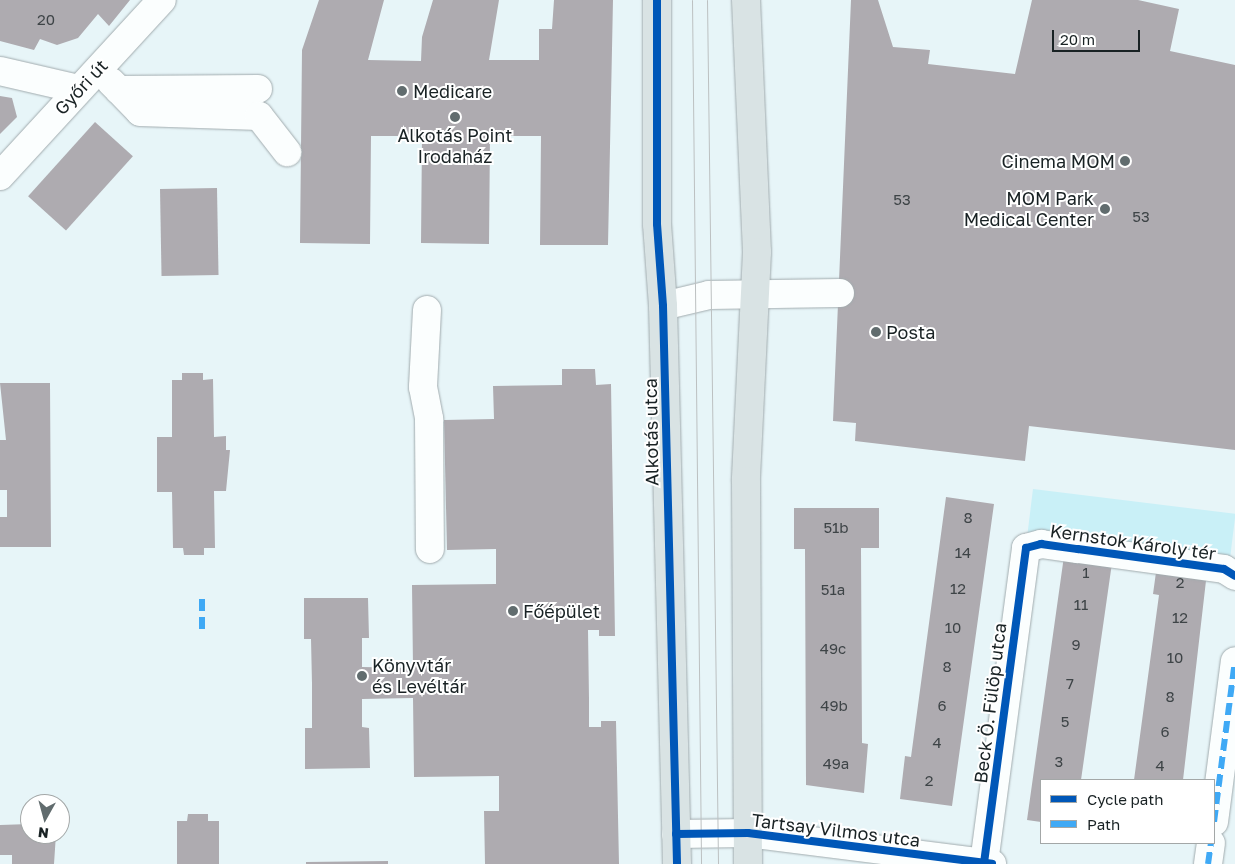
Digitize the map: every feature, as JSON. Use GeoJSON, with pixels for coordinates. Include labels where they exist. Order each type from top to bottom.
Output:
{"type":"FeatureCollection","features":[{"type":"Feature","properties":{"kind":"main road","name":"Alkotás utca"},"geometry":{"type":"LineString","coordinates":[[657,0],[656,224],[663,306],[677,864]]}},
{"type":"Feature","properties":{"kind":"main road"},"geometry":{"type":"LineString","coordinates":[[747,2],[756,292],[746,482],[748,864]]}},
{"type":"Feature","properties":{"kind":"street","name":"Győri út"},"geometry":{"type":"LineString","coordinates":[[0,176],[78,89],[162,0]]}},
{"type":"Feature","properties":{"kind":"street"},"geometry":{"type":"LineString","coordinates":[[97,69],[140,112],[259,116],[287,152]]}},
{"type":"Feature","properties":{"kind":"street"},"geometry":{"type":"LineString","coordinates":[[0,72],[78,89]]}},
{"type":"Feature","properties":{"kind":"street"},"geometry":{"type":"LineString","coordinates":[[119,90],[258,89]]}},
{"type":"Feature","properties":{"kind":"street"},"geometry":{"type":"LineString","coordinates":[[663,306],[709,295],[756,292],[840,293]]}},
{"type":"Feature","properties":{"kind":"street"},"geometry":{"type":"LineString","coordinates":[[427,310],[423,387],[429,418],[430,549]]}},
{"type":"Feature","properties":{"kind":"street","name":"Kernstok Károly tér"},"geometry":{"type":"LineString","coordinates":[[1026,548],[1041,544],[1078,548],[1224,569],[1235,576]]}},
{"type":"Feature","properties":{"kind":"street","name":"Beck Ö. Fülöp utca"},"geometry":{"type":"LineString","coordinates":[[988,863],[1026,548]]}},
{"type":"Feature","properties":{"kind":"street"},"geometry":{"type":"LineString","coordinates":[[1215,814],[1235,661]]}},
{"type":"Feature","properties":{"kind":"street","name":"Tartsay Vilmos utca"},"geometry":{"type":"LineString","coordinates":[[676,834],[748,833],[988,863]]}},
{"type":"Feature","properties":{"kind":"street"},"geometry":{"type":"LineString","coordinates":[[1208,864],[1211,844]]}},
{"type":"Feature","properties":{"kind":"shaded area"},"geometry":{"type":"Polygon","coordinates":[[[1033,489],[1235,514],[1229,563],[1027,539],[1033,489]]]}},
{"type":"Feature","properties":{"kind":"building"},"geometry":{"type":"Polygon","coordinates":[[[0,0],[130,0],[109,26],[98,14],[78,38],[57,45],[40,39],[34,50],[0,41],[0,0]]]}},
{"type":"Feature","properties":{"kind":"building","name":"Alkotás Point Irodaház"},"geometry":{"type":"Polygon","coordinates":[[[319,0],[384,0],[368,60],[421,61],[422,37],[433,0],[499,0],[489,60],[539,60],[539,29],[552,29],[554,0],[613,0],[608,245],[540,245],[541,136],[490,136],[489,244],[421,243],[422,136],[371,136],[370,244],[300,243],[302,50],[319,0]]]}},
{"type":"Feature","properties":{"kind":"building"},"geometry":{"type":"Polygon","coordinates":[[[851,0],[878,0],[893,47],[930,50],[928,64],[1015,74],[1032,0],[1138,0],[1179,9],[1170,51],[1235,65],[1235,450],[1029,426],[1025,461],[855,441],[856,423],[833,421],[851,0]]]}},
{"type":"Feature","properties":{"kind":"building"},"geometry":{"type":"Polygon","coordinates":[[[0,96],[12,98],[17,117],[0,134],[0,96]]]}},
{"type":"Feature","properties":{"kind":"building"},"geometry":{"type":"Polygon","coordinates":[[[95,122],[133,156],[66,230],[28,196],[95,122]]]}},
{"type":"Feature","properties":{"kind":"building"},"geometry":{"type":"Polygon","coordinates":[[[217,188],[219,275],[162,276],[160,189],[217,188]]]}},
{"type":"Feature","properties":{"kind":"building","name":"Főépület"},"geometry":{"type":"Polygon","coordinates":[[[562,369],[595,369],[596,385],[611,384],[615,636],[599,636],[599,630],[588,630],[589,727],[601,727],[601,721],[616,721],[619,864],[485,864],[484,811],[499,811],[499,776],[414,777],[413,698],[362,699],[362,727],[369,728],[370,768],[305,769],[305,728],[312,728],[312,684],[311,639],[304,639],[304,598],[368,598],[369,638],[362,638],[362,667],[413,668],[412,585],[496,584],[496,549],[447,550],[444,420],[494,419],[493,386],[562,385],[562,369]]]}},
{"type":"Feature","properties":{"kind":"building"},"geometry":{"type":"Polygon","coordinates":[[[182,373],[203,373],[203,380],[213,379],[214,437],[226,436],[226,450],[230,450],[226,491],[214,491],[215,548],[204,548],[204,555],[184,555],[183,548],[173,548],[172,492],[157,492],[157,437],[172,437],[172,380],[182,380],[182,373]]]}},
{"type":"Feature","properties":{"kind":"building"},"geometry":{"type":"Polygon","coordinates":[[[0,383],[50,383],[51,547],[0,547],[0,517],[7,517],[7,490],[0,490],[0,440],[6,440],[0,383]]]}},
{"type":"Feature","properties":{"kind":"building"},"geometry":{"type":"Polygon","coordinates":[[[946,497],[994,504],[952,806],[900,799],[905,756],[911,757],[946,497]]]}},
{"type":"Feature","properties":{"kind":"building"},"geometry":{"type":"Polygon","coordinates":[[[794,508],[879,508],[879,548],[861,548],[862,743],[868,744],[864,793],[806,785],[805,549],[794,549],[794,508]]]}},
{"type":"Feature","properties":{"kind":"building"},"geometry":{"type":"Polygon","coordinates":[[[1064,556],[1112,563],[1081,779],[1040,779],[1040,822],[1027,820],[1064,556]]]}},
{"type":"Feature","properties":{"kind":"building"},"geometry":{"type":"Polygon","coordinates":[[[1157,565],[1207,572],[1183,779],[1134,779],[1159,595],[1153,594],[1157,565]]]}},
{"type":"Feature","properties":{"kind":"building"},"geometry":{"type":"Polygon","coordinates":[[[188,814],[208,814],[208,821],[219,821],[219,864],[177,864],[177,821],[187,821],[188,814]]]}},
{"type":"Feature","properties":{"kind":"building"},"geometry":{"type":"Polygon","coordinates":[[[20,824],[20,844],[55,844],[54,864],[12,864],[12,855],[0,855],[0,825],[20,824]]]}},
{"type":"Feature","properties":{"kind":"building"},"geometry":{"type":"Polygon","coordinates":[[[388,861],[388,864],[306,864],[306,862],[388,861]]]}},
{"type":"Feature","properties":{"kind":"tram line"},"geometry":{"type":"LineString","coordinates":[[692,0],[701,864]]}},
{"type":"Feature","properties":{"kind":"tram line"},"geometry":{"type":"LineString","coordinates":[[707,0],[718,864]]}},
{"type":"Feature","properties":{"kind":"marked path"},"geometry":{"type":"LineString","coordinates":[[202,599],[202,629]]}},
{"type":"Feature","properties":{"kind":"marked path"},"geometry":{"type":"LineString","coordinates":[[1215,814],[1235,661]]}},
{"type":"Feature","properties":{"kind":"marked path"},"geometry":{"type":"LineString","coordinates":[[1208,864],[1211,844]]}},
{"type":"Feature","properties":{"kind":"cycle path"},"geometry":{"type":"LineString","coordinates":[[657,0],[657,224],[663,306],[677,864]]}},
{"type":"Feature","properties":{"kind":"cycle path"},"geometry":{"type":"LineString","coordinates":[[984,863],[1026,548],[1041,544],[1224,569],[1235,576]]}},
{"type":"Feature","properties":{"kind":"cycle path"},"geometry":{"type":"LineString","coordinates":[[676,834],[748,833],[992,864]]}},
{"type":"Feature","properties":{"kind":"place","name":"Medicare"},"geometry":{"type":"Point","coordinates":[402,91]}},
{"type":"Feature","properties":{"kind":"place","name":"Alkotás Point Irodaház"},"geometry":{"type":"Point","coordinates":[455,117]}},
{"type":"Feature","properties":{"kind":"place","name":"Cinema MOM"},"geometry":{"type":"Point","coordinates":[1125,161]}},
{"type":"Feature","properties":{"kind":"place","name":"MOM Park Medical Center"},"geometry":{"type":"Point","coordinates":[1105,209]}},
{"type":"Feature","properties":{"kind":"place","name":"Posta"},"geometry":{"type":"Point","coordinates":[876,332]}},
{"type":"Feature","properties":{"kind":"place","name":"Főépület"},"geometry":{"type":"Point","coordinates":[513,611]}},
{"type":"Feature","properties":{"kind":"place","name":"Könyvtár és Levéltár"},"geometry":{"type":"Point","coordinates":[362,676]}}]}
